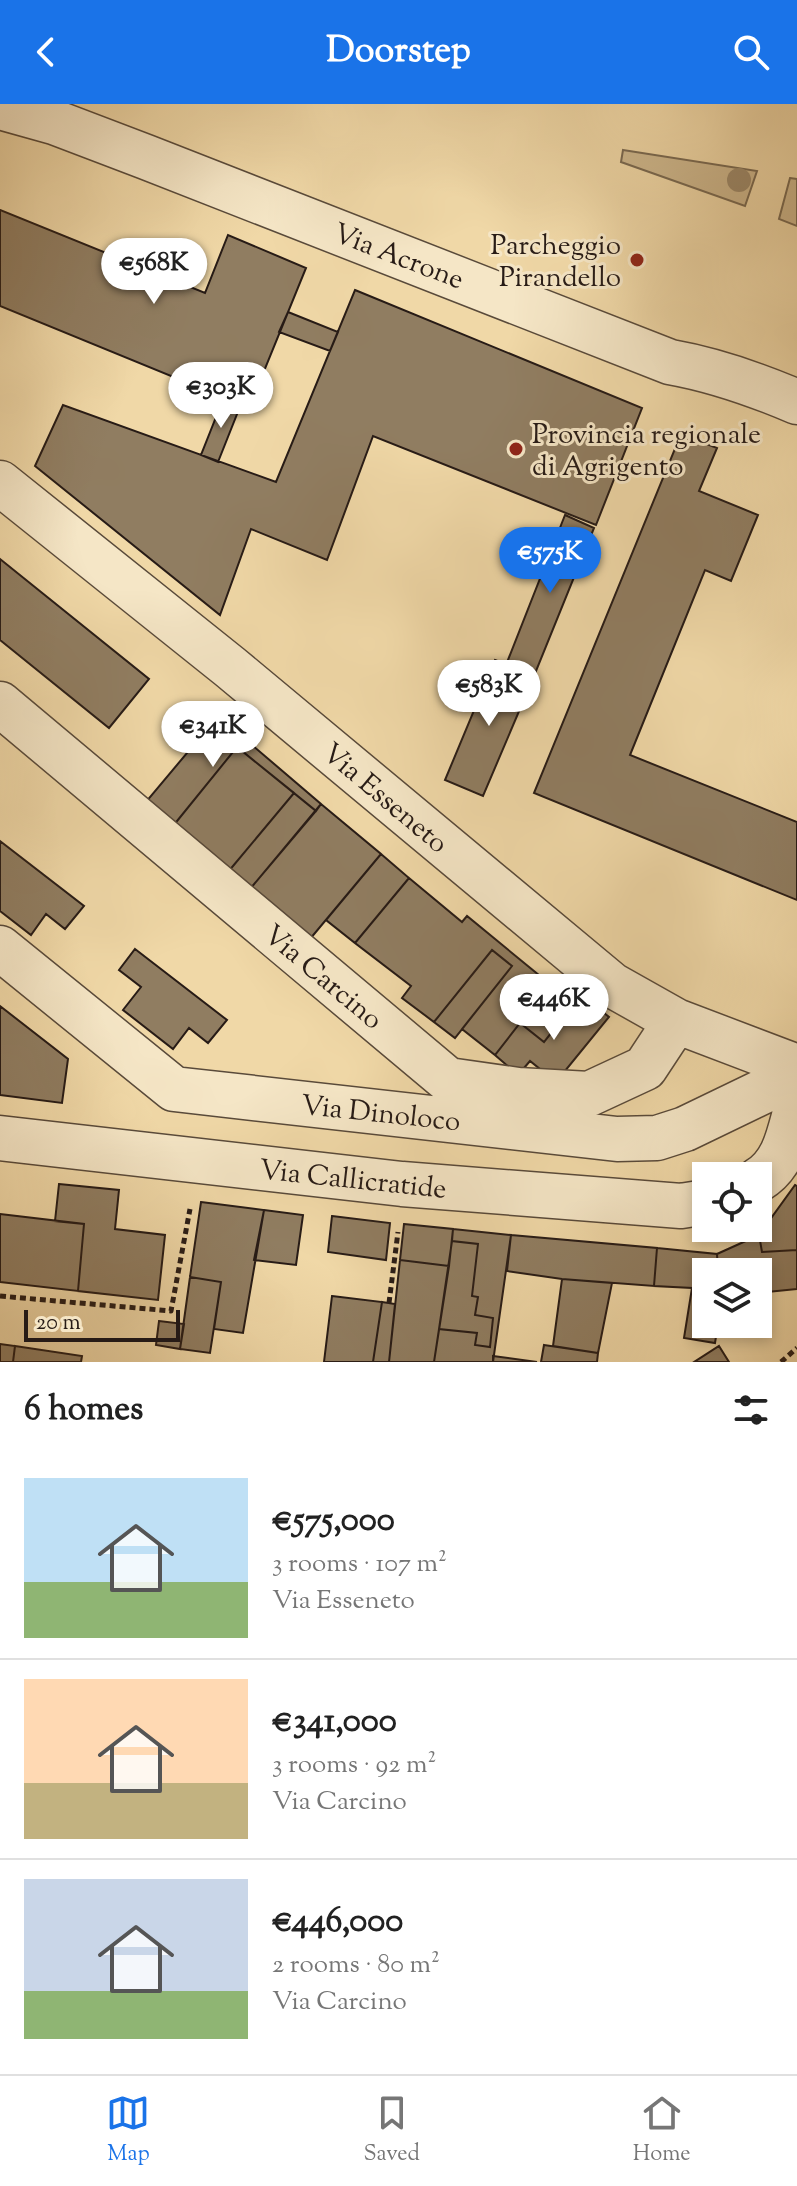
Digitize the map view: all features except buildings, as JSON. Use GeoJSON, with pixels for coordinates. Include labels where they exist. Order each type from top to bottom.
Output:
{"type":"FeatureCollection","features":[{"type":"Feature","properties":{"kind":"street","name":"Via Acrone"},"geometry":{"type":"LineString","coordinates":[[0,107],[54,122],[146,157],[670,362],[742,379],[797,402]]}},
{"type":"Feature","properties":{"kind":"street","name":"Via Esseneto"},"geometry":{"type":"LineString","coordinates":[[0,483],[230,667],[612,985],[676,1021],[797,1067]]}},
{"type":"Feature","properties":{"kind":"street","name":"Via Carcino"},"geometry":{"type":"LineString","coordinates":[[0,704],[448,1080],[518,1090],[589,1094],[645,1068],[676,1021]]}},
{"type":"Feature","properties":{"kind":"street","name":"Via Dinoloco"},"geometry":{"type":"LineString","coordinates":[[0,948],[174,1089],[617,1139],[657,1138],[685,1129],[797,1075]]}},
{"type":"Feature","properties":{"kind":"street"},"geometry":{"type":"LineString","coordinates":[[772,1168],[784,1152],[797,1105]]}},
{"type":"Feature","properties":{"kind":"street","name":"Via Callicratide"},"geometry":{"type":"LineString","coordinates":[[0,1138],[402,1184],[681,1206],[692,1204]]}},
{"type":"Feature","properties":{"kind":"path"},"geometry":{"type":"LineString","coordinates":[[0,1296],[171,1311],[199,1161]]}},
{"type":"Feature","properties":{"kind":"path"},"geometry":{"type":"LineString","coordinates":[[389,1303],[402,1184]]}},
{"type":"Feature","properties":{"kind":"path"},"geometry":{"type":"LineString","coordinates":[[781,1362],[797,1348]]}},
{"type":"Feature","properties":{"kind":"shaded area"},"geometry":{"type":"Polygon","coordinates":[[[623,150],[757,171],[745,206],[621,162],[623,150]]]}},
{"type":"Feature","properties":{"kind":"shaded area"},"geometry":{"type":"Polygon","coordinates":[[[790,178],[797,179],[797,226],[779,219],[790,178]]]}},
{"type":"Feature","properties":{"kind":"place","name":"Parcheggio Pirandello"},"geometry":{"type":"Point","coordinates":[637,260]}},
{"type":"Feature","properties":{"kind":"place","name":"Provincia regionale di Agrigento"},"geometry":{"type":"Point","coordinates":[516,449]}}]}
